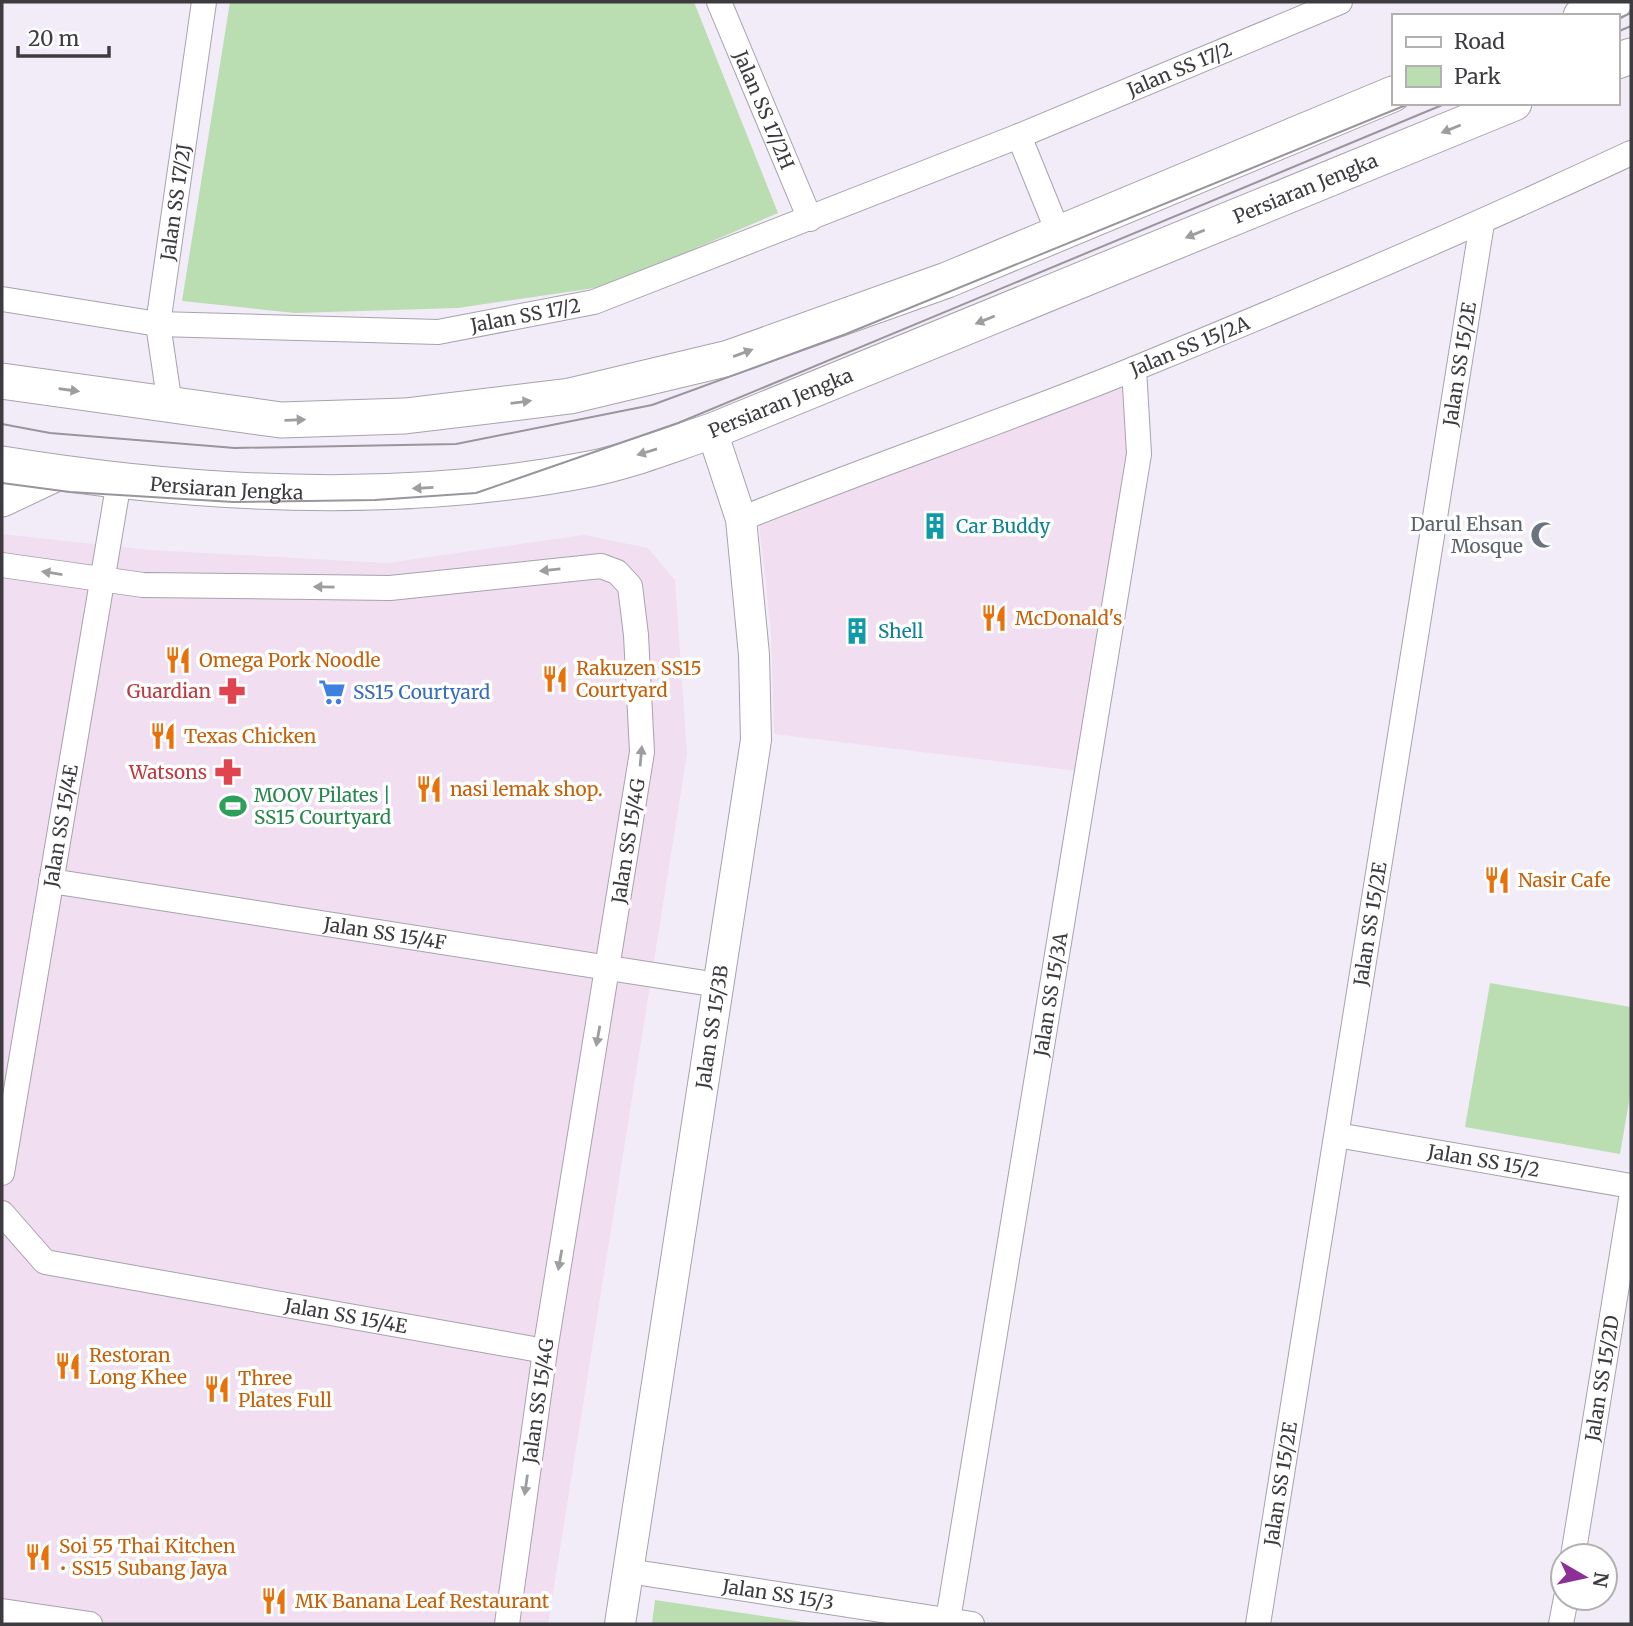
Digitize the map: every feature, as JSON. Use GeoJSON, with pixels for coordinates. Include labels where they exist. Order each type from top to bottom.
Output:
{"type":"FeatureCollection","features":[{"type":"Feature","properties":{"kind":"main road"},"geometry":{"type":"LineString","coordinates":[[1586,14],[1614,2]]}},
{"type":"Feature","properties":{"kind":"main road"},"geometry":{"type":"LineString","coordinates":[[2,381],[281,420],[405,416],[570,396],[729,358],[947,280],[1392,94]]}},
{"type":"Feature","properties":{"kind":"main road","name":"Persiaran Jengka"},"geometry":{"type":"LineString","coordinates":[[2,464],[119,481],[343,492],[465,486],[591,469],[712,432],[1509,105]]}},
{"type":"Feature","properties":{"kind":"main road"},"geometry":{"type":"LineString","coordinates":[[2,499],[57,473]]}},
{"type":"Feature","properties":{"kind":"street","name":"Jalan SS 17/2J"},"geometry":{"type":"LineString","coordinates":[[170,405],[158,324],[204,2]]}},
{"type":"Feature","properties":{"kind":"street","name":"Jalan SS 17/2H"},"geometry":{"type":"LineString","coordinates":[[719,2],[810,219]]}},
{"type":"Feature","properties":{"kind":"street","name":"Jalan SS 17/2"},"geometry":{"type":"LineString","coordinates":[[2,299],[158,324],[438,332],[594,302],[1019,136],[1340,2]]}},
{"type":"Feature","properties":{"kind":"street"},"geometry":{"type":"LineString","coordinates":[[1019,136],[1058,232]]}},
{"type":"Feature","properties":{"kind":"street","name":"Jalan SS 15/2A"},"geometry":{"type":"LineString","coordinates":[[741,519],[1134,369],[1482,223],[1631,153]]}},
{"type":"Feature","properties":{"kind":"street","name":"Jalan SS 15/2E"},"geometry":{"type":"LineString","coordinates":[[1258,1624],[1482,223]]}},
{"type":"Feature","properties":{"kind":"street","name":"Jalan SS 15/3A"},"geometry":{"type":"LineString","coordinates":[[960,1622],[1139,454],[1134,369]]}},
{"type":"Feature","properties":{"kind":"street","name":"Jalan SS 15/3B"},"geometry":{"type":"LineString","coordinates":[[620,1624],[755,740],[754,655],[741,519],[712,432]]}},
{"type":"Feature","properties":{"kind":"street","name":"Jalan SS 15/4E"},"geometry":{"type":"LineString","coordinates":[[2,1173],[119,481]]}},
{"type":"Feature","properties":{"kind":"street","name":"Jalan SS 15/4G"},"geometry":{"type":"LineString","coordinates":[[2,565],[143,585],[390,588],[601,566],[617,572],[630,586],[636,635],[642,752],[545,1351],[507,1624]]}},
{"type":"Feature","properties":{"kind":"street","name":"Jalan SS 15/4F"},"geometry":{"type":"LineString","coordinates":[[51,881],[718,985]]}},
{"type":"Feature","properties":{"kind":"street","name":"Jalan SS 15/2"},"geometry":{"type":"LineString","coordinates":[[1337,1135],[1631,1186]]}},
{"type":"Feature","properties":{"kind":"street","name":"Jalan SS 15/2D"},"geometry":{"type":"LineString","coordinates":[[1575,1542],[1631,1199]]}},
{"type":"Feature","properties":{"kind":"street","name":"Jalan SS 15/4E"},"geometry":{"type":"LineString","coordinates":[[2,1213],[45,1262],[545,1351]]}},
{"type":"Feature","properties":{"kind":"street","name":"Jalan SS 15/3"},"geometry":{"type":"LineString","coordinates":[[628,1571],[960,1622]]}},
{"type":"Feature","properties":{"kind":"street"},"geometry":{"type":"LineString","coordinates":[[2,1611],[90,1624]]}},
{"type":"Feature","properties":{"kind":"shaded area"},"geometry":{"type":"Polygon","coordinates":[[[1126,385],[1130,452],[1078,771],[774,734],[771,632],[759,523],[1126,385]]]}},
{"type":"Feature","properties":{"kind":"shaded area"},"geometry":{"type":"Polygon","coordinates":[[[2,534],[149,550],[387,563],[584,535],[648,548],[675,580],[687,754],[548,1624],[2,1624],[2,534]]]}},
{"type":"Feature","properties":{"kind":"green space"},"geometry":{"type":"Polygon","coordinates":[[[230,2],[694,2],[778,213],[608,286],[458,308],[295,313],[182,301],[230,2]]]}},
{"type":"Feature","properties":{"kind":"green space"},"geometry":{"type":"Polygon","coordinates":[[[1490,983],[1631,1007],[1631,1090],[1620,1154],[1465,1127],[1490,983]]]}},
{"type":"Feature","properties":{"kind":"green space"},"geometry":{"type":"Polygon","coordinates":[[[655,1600],[815,1624],[652,1624],[655,1600]]]}},
{"type":"Feature","properties":{"kind":"tram line"},"geometry":{"type":"LineString","coordinates":[[1619,18],[1631,13]]}},
{"type":"Feature","properties":{"kind":"tram line"},"geometry":{"type":"LineString","coordinates":[[1619,31],[1631,26]]}},
{"type":"Feature","properties":{"kind":"tram line"},"geometry":{"type":"LineString","coordinates":[[2,424],[50,433],[235,448],[456,444],[652,405],[846,334],[1406,105]]}},
{"type":"Feature","properties":{"kind":"tram line"},"geometry":{"type":"LineString","coordinates":[[2,483],[70,492],[233,502],[375,500],[476,493],[678,423],[1442,105]]}},
{"type":"Feature","properties":{"kind":"place","name":"Car Buddy"},"geometry":{"type":"Point","coordinates":[935,526]}},
{"type":"Feature","properties":{"kind":"place","name":"Darul Ehsan Mosque"},"geometry":{"type":"Point","coordinates":[1544,535]}},
{"type":"Feature","properties":{"kind":"place","name":"McDonald's"},"geometry":{"type":"Point","coordinates":[994,618]}},
{"type":"Feature","properties":{"kind":"place","name":"Shell"},"geometry":{"type":"Point","coordinates":[857,631]}},
{"type":"Feature","properties":{"kind":"place","name":"Omega Pork Noodle"},"geometry":{"type":"Point","coordinates":[178,660]}},
{"type":"Feature","properties":{"kind":"place","name":"Rakuzen SS15 Courtyard"},"geometry":{"type":"Point","coordinates":[555,679]}},
{"type":"Feature","properties":{"kind":"place","name":"Guardian"},"geometry":{"type":"Point","coordinates":[232,691]}},
{"type":"Feature","properties":{"kind":"place","name":"SS15 Courtyard"},"geometry":{"type":"Point","coordinates":[332,692]}},
{"type":"Feature","properties":{"kind":"place","name":"Texas Chicken"},"geometry":{"type":"Point","coordinates":[163,736]}},
{"type":"Feature","properties":{"kind":"place","name":"Watsons"},"geometry":{"type":"Point","coordinates":[228,772]}},
{"type":"Feature","properties":{"kind":"place","name":"nasi lemak shop."},"geometry":{"type":"Point","coordinates":[429,789]}},
{"type":"Feature","properties":{"kind":"place","name":"MOOV Pilates | SS15 Courtyard"},"geometry":{"type":"Point","coordinates":[233,806]}},
{"type":"Feature","properties":{"kind":"place","name":"Nasir Cafe"},"geometry":{"type":"Point","coordinates":[1497,880]}},
{"type":"Feature","properties":{"kind":"place","name":"Restoran Long Khee"},"geometry":{"type":"Point","coordinates":[68,1366]}},
{"type":"Feature","properties":{"kind":"place","name":"Three Plates Full"},"geometry":{"type":"Point","coordinates":[217,1389]}},
{"type":"Feature","properties":{"kind":"place","name":"Soi 55 Thai Kitchen • SS15 Subang Jaya"},"geometry":{"type":"Point","coordinates":[38,1557]}},
{"type":"Feature","properties":{"kind":"place","name":"MK Banana Leaf Restaurant"},"geometry":{"type":"Point","coordinates":[274,1601]}}]}
